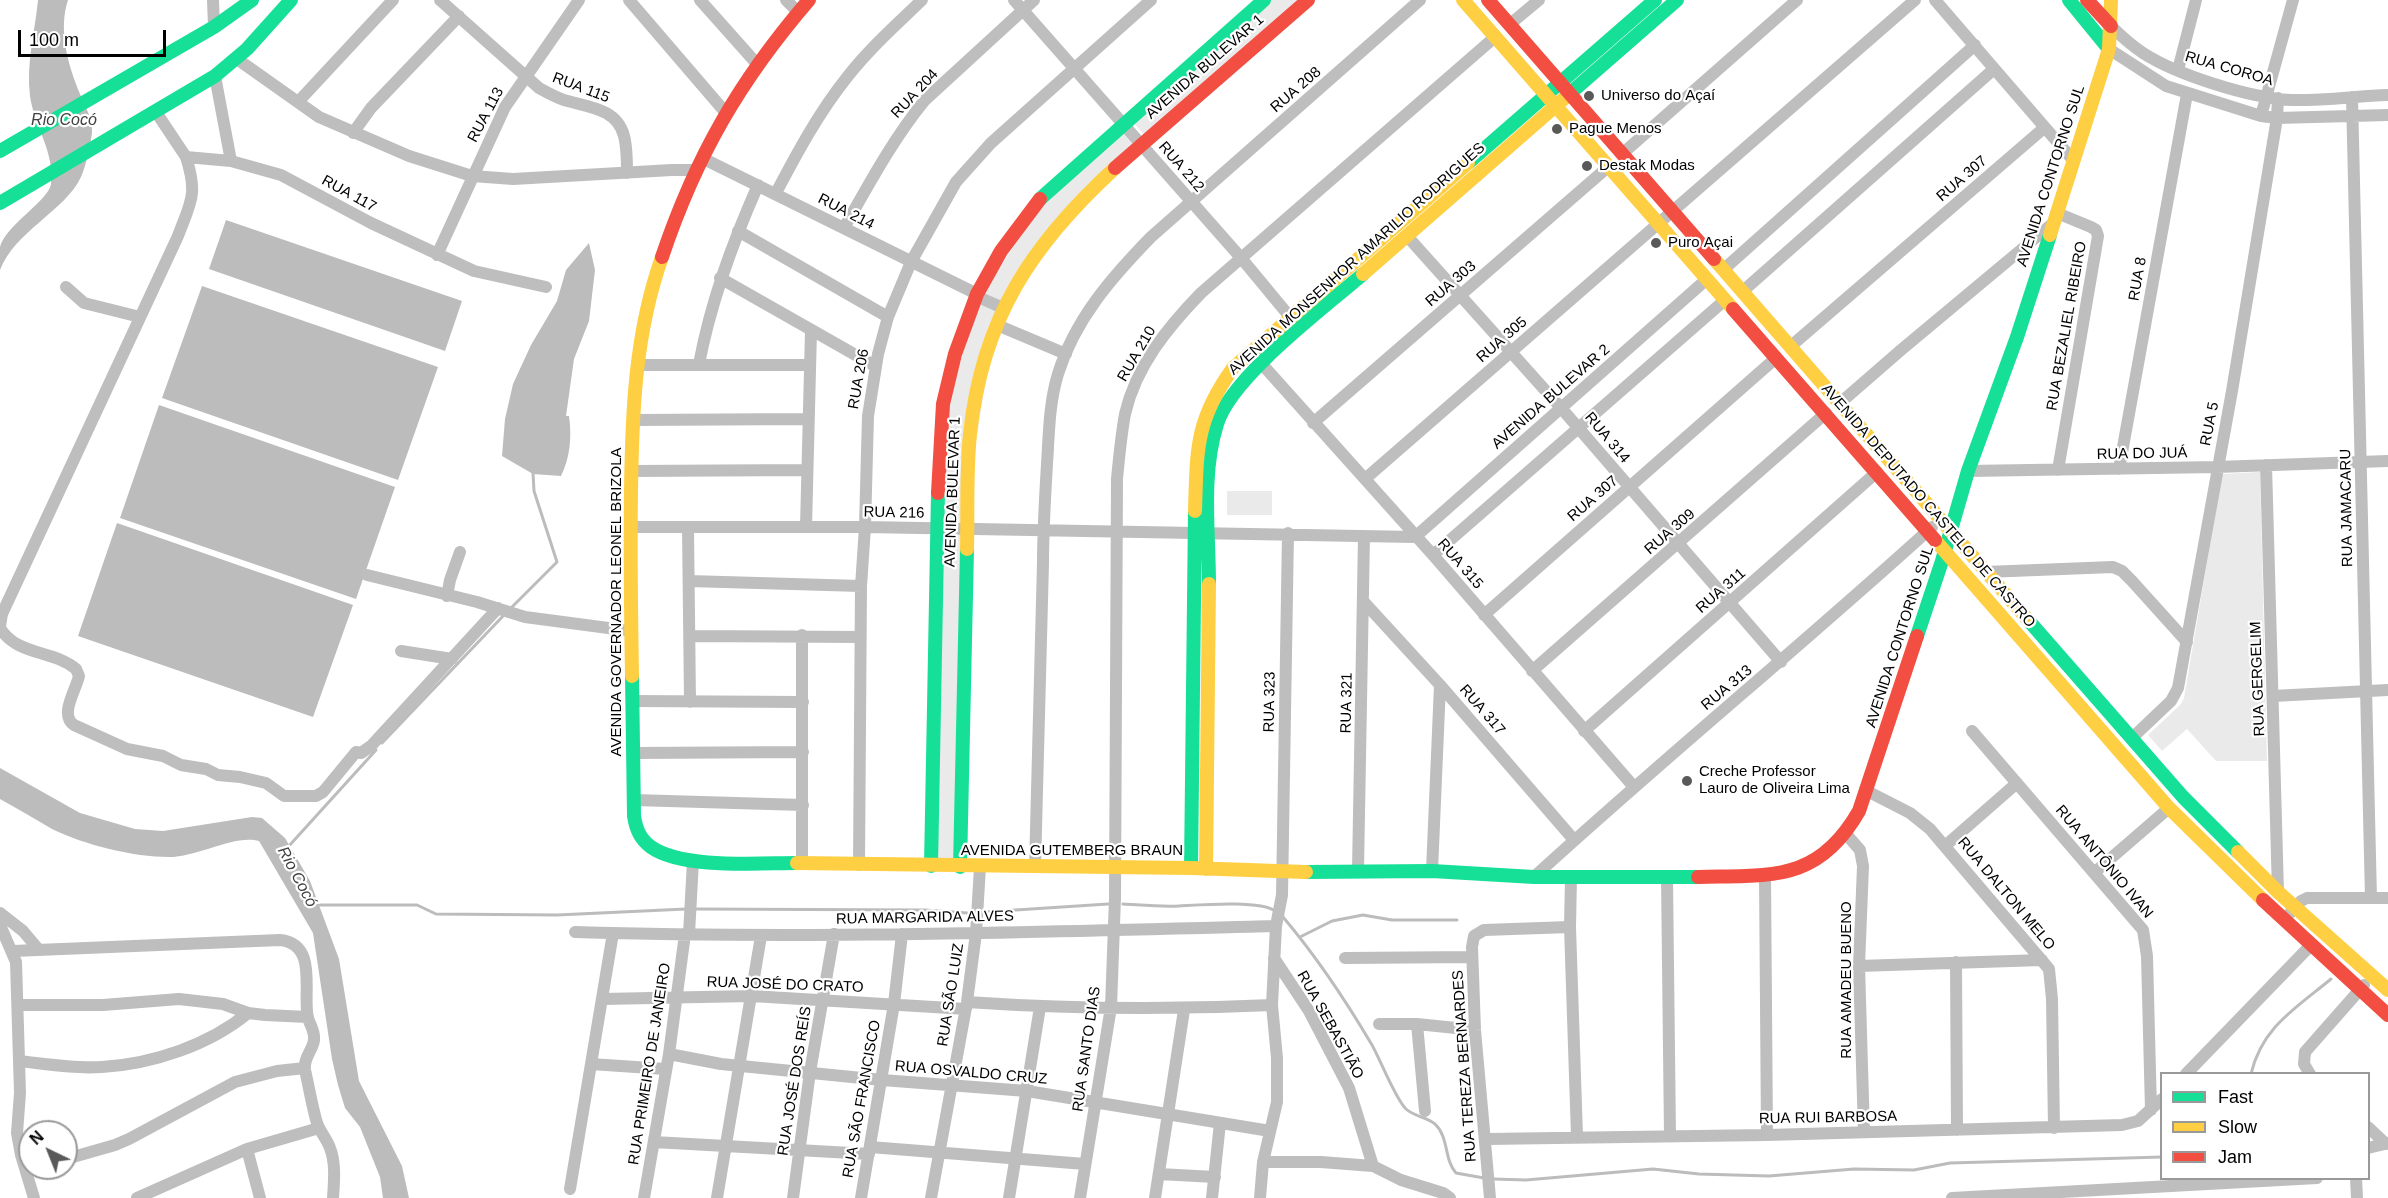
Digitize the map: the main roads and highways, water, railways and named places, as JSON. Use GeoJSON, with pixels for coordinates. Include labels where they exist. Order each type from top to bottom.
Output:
{"type":"FeatureCollection","features":[{"type":"Feature","properties":{"kind":"water","name":"Rio Cocó"},"geometry":{"type":"Polygon","coordinates":[[[38,0],[68,0],[64,35],[68,59],[90,118],[92,133],[85,167],[74,189],[17,244],[7,256],[0,270],[0,247],[4,239],[43,198],[51,184],[50,161],[32,107],[29,84],[38,0]]]}},
{"type":"Feature","properties":{"kind":"water"},"geometry":{"type":"Polygon","coordinates":[[[226,220],[462,301],[445,351],[209,269],[226,220]]]}},
{"type":"Feature","properties":{"kind":"water"},"geometry":{"type":"Polygon","coordinates":[[[589,243],[595,270],[589,321],[574,359],[566,416],[569,416],[570,424],[568,455],[561,476],[533,474],[502,456],[505,419],[513,384],[531,345],[557,301],[566,270],[589,243]]]}},
{"type":"Feature","properties":{"kind":"water"},"geometry":{"type":"Polygon","coordinates":[[[202,286],[438,367],[398,480],[162,398],[202,286]]]}},
{"type":"Feature","properties":{"kind":"water"},"geometry":{"type":"Polygon","coordinates":[[[159,405],[395,487],[356,599],[120,518],[159,405]]]}},
{"type":"Feature","properties":{"kind":"water"},"geometry":{"type":"Polygon","coordinates":[[[117,523],[353,605],[313,717],[78,636],[117,523]]]}},
{"type":"Feature","properties":{"kind":"water","name":"Rio Cocó"},"geometry":{"type":"Polygon","coordinates":[[[0,768],[80,813],[135,829],[163,831],[252,817],[262,818],[285,838],[310,881],[339,959],[359,1081],[402,1166],[409,1198],[383,1198],[380,1177],[360,1127],[345,1108],[332,1059],[313,933],[259,841],[239,841],[192,854],[169,857],[140,855],[94,845],[52,829],[0,799],[0,768]]]}},
{"type":"Feature","properties":{"kind":"waterway"},"geometry":{"type":"LineString","coordinates":[[511,608],[557,562],[534,491],[533,473]]}},
{"type":"Feature","properties":{"kind":"waterway"},"geometry":{"type":"LineString","coordinates":[[382,743],[504,615]]}},
{"type":"Feature","properties":{"kind":"waterway"},"geometry":{"type":"LineString","coordinates":[[288,847],[376,750]]}},
{"type":"Feature","properties":{"kind":"waterway"},"geometry":{"type":"LineString","coordinates":[[985,912],[1108,904]]}},
{"type":"Feature","properties":{"kind":"waterway"},"geometry":{"type":"LineString","coordinates":[[1123,904],[1165,906],[1243,904],[1256,905],[1275,911]]}},
{"type":"Feature","properties":{"kind":"waterway"},"geometry":{"type":"LineString","coordinates":[[317,905],[417,905],[436,914],[557,915],[686,909]]}},
{"type":"Feature","properties":{"kind":"waterway"},"geometry":{"type":"LineString","coordinates":[[694,909],[925,910],[967,913]]}},
{"type":"Feature","properties":{"kind":"waterway"},"geometry":{"type":"LineString","coordinates":[[1300,937],[1332,921],[1363,915],[1392,920],[1457,920]]}},
{"type":"Feature","properties":{"kind":"waterway"},"geometry":{"type":"LineString","coordinates":[[1283,917],[1319,963],[1352,1012],[1372,1045],[1402,1104],[1410,1112],[1432,1122],[1439,1129],[1452,1168],[1456,1173],[1484,1178]]}},
{"type":"Feature","properties":{"kind":"waterway"},"geometry":{"type":"LineString","coordinates":[[2252,1072],[2263,1043],[2272,1031],[2293,1009],[2331,979]]}},
{"type":"Feature","properties":{"kind":"waterway"},"geometry":{"type":"LineString","coordinates":[[1493,1179],[1526,1180],[1653,1169],[1699,1174],[1769,1176],[1854,1169],[1914,1170],[1950,1163],[2160,1157]]}},
{"type":"Feature","properties":{"kind":"place","name":"Universo do Açaí"},"geometry":{"type":"Point","coordinates":[1589,96]}},
{"type":"Feature","properties":{"kind":"place","name":"Pague Menos"},"geometry":{"type":"Point","coordinates":[1557,129]}},
{"type":"Feature","properties":{"kind":"place","name":"Destak Modas"},"geometry":{"type":"Point","coordinates":[1587,166]}},
{"type":"Feature","properties":{"kind":"place","name":"Puro Açai"},"geometry":{"type":"Point","coordinates":[1656,243]}},
{"type":"Feature","properties":{"kind":"place","name":"Creche Professor Lauro de Oliveira Lima"},"geometry":{"type":"Point","coordinates":[1687,781]}}]}
